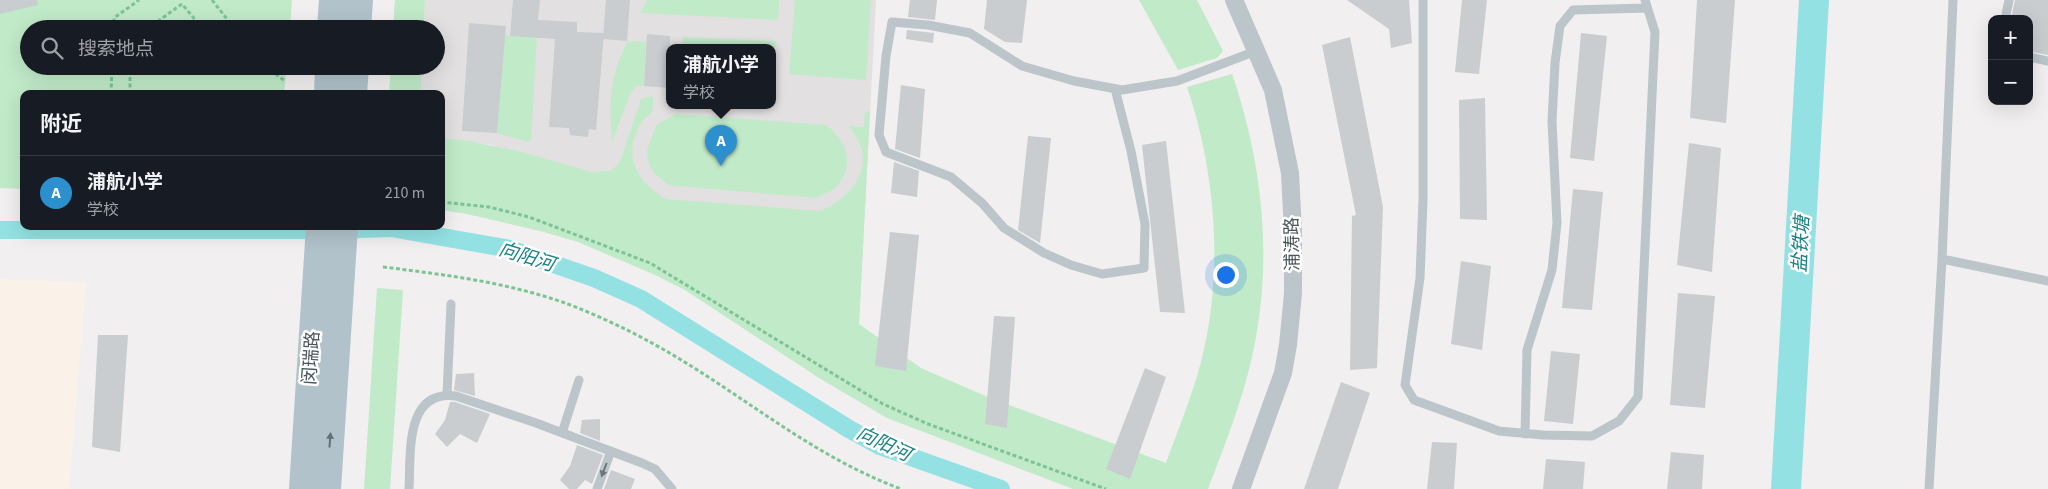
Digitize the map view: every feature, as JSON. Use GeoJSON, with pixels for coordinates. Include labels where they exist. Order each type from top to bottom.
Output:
{"type":"FeatureCollection","features":[{"type":"Feature","properties":{"kind":"main road"},"geometry":{"type":"LineString","coordinates":[[332,20],[333,0]]}},
{"type":"Feature","properties":{"kind":"main road"},"geometry":{"type":"LineString","coordinates":[[358,20],[359,0]]}},
{"type":"Feature","properties":{"kind":"main road"},"geometry":{"type":"LineString","coordinates":[[328,90],[329,75]]}},
{"type":"Feature","properties":{"kind":"main road"},"geometry":{"type":"LineString","coordinates":[[353,90],[354,75]]}},
{"type":"Feature","properties":{"kind":"main road","name":"闵瑞路"},"geometry":{"type":"LineString","coordinates":[[321,230],[329,267],[327,489]]}},
{"type":"Feature","properties":{"kind":"main road","name":"闵瑞路"},"geometry":{"type":"LineString","coordinates":[[303,489],[329,267],[343,230]]}},
{"type":"Feature","properties":{"kind":"street","name":"浦涛路"},"geometry":{"type":"LineString","coordinates":[[1234,0],[1273,90],[1290,173],[1293,232],[1293,293],[1288,345],[1282,373],[1241,489]]}},
{"type":"Feature","properties":{"kind":"lane"},"geometry":{"type":"LineString","coordinates":[[1423,0],[1423,200],[1420,278],[1405,385],[1414,400],[1499,431],[1525,434],[1592,436],[1619,421],[1638,397],[1655,32],[1646,4],[1573,10],[1560,26],[1555,63],[1552,121],[1557,223],[1552,270],[1527,350],[1525,434]]}},
{"type":"Feature","properties":{"kind":"lane"},"geometry":{"type":"LineString","coordinates":[[1929,489],[1942,259],[1953,0]]}},
{"type":"Feature","properties":{"kind":"lane"},"geometry":{"type":"LineString","coordinates":[[2006,15],[2009,0]]}},
{"type":"Feature","properties":{"kind":"lane"},"geometry":{"type":"LineString","coordinates":[[1115,89],[1131,151],[1145,224],[1144,268],[1102,274],[1071,265],[1044,253],[1004,228],[982,203],[951,177],[886,152],[879,135],[886,56],[892,22],[928,25],[970,33],[1022,66],[1074,81],[1122,90],[1177,81],[1256,51]]}},
{"type":"Feature","properties":{"kind":"lane"},"geometry":{"type":"LineString","coordinates":[[2033,58],[2048,61]]}},
{"type":"Feature","properties":{"kind":"lane"},"geometry":{"type":"LineString","coordinates":[[1942,259],[2048,281]]}},
{"type":"Feature","properties":{"kind":"lane"},"geometry":{"type":"LineString","coordinates":[[446,394],[451,304]]}},
{"type":"Feature","properties":{"kind":"lane"},"geometry":{"type":"LineString","coordinates":[[562,433],[579,380]]}},
{"type":"Feature","properties":{"kind":"lane"},"geometry":{"type":"LineString","coordinates":[[409,489],[415,419],[428,402],[446,394],[562,433],[654,469],[672,489]]}},
{"type":"Feature","properties":{"kind":"lane"},"geometry":{"type":"LineString","coordinates":[[597,489],[611,451]]}},
{"type":"Feature","properties":{"kind":"path"},"geometry":{"type":"LineString","coordinates":[[114,20],[114,18],[139,0]]}},
{"type":"Feature","properties":{"kind":"path"},"geometry":{"type":"LineString","coordinates":[[212,0],[228,20]]}},
{"type":"Feature","properties":{"kind":"path"},"geometry":{"type":"LineString","coordinates":[[160,20],[182,4],[195,20]]}},
{"type":"Feature","properties":{"kind":"path"},"geometry":{"type":"LineString","coordinates":[[111,90],[112,75]]}},
{"type":"Feature","properties":{"kind":"path"},"geometry":{"type":"LineString","coordinates":[[130,75],[130,90]]}},
{"type":"Feature","properties":{"kind":"path"},"geometry":{"type":"LineString","coordinates":[[277,75],[285,81]]}},
{"type":"Feature","properties":{"kind":"path"},"geometry":{"type":"LineString","coordinates":[[445,202],[489,207],[529,217],[650,263],[883,404],[928,424],[1106,489]]}},
{"type":"Feature","properties":{"kind":"path"},"geometry":{"type":"LineString","coordinates":[[383,267],[448,275],[503,285],[552,298],[597,317],[650,342],[674,356],[819,450],[901,489]]}},
{"type":"Feature","properties":{"kind":"shaded area"},"geometry":{"type":"Polygon","coordinates":[[[425,0],[876,0],[859,324],[493,145],[445,139],[445,90],[421,90],[422,75],[445,75],[445,20],[424,20],[425,0]]]}},
{"type":"Feature","properties":{"kind":"shaded area"},"geometry":{"type":"Polygon","coordinates":[[[0,279],[86,282],[69,489],[0,489],[0,279]]]}},
{"type":"Feature","properties":{"kind":"green space"},"geometry":{"type":"Polygon","coordinates":[[[0,0],[292,0],[291,20],[20,20],[20,75],[286,75],[284,90],[20,90],[20,189],[0,188],[0,0]]]}},
{"type":"Feature","properties":{"kind":"green space"},"geometry":{"type":"Polygon","coordinates":[[[395,0],[425,0],[424,20],[394,20],[395,0]]]}},
{"type":"Feature","properties":{"kind":"green space"},"geometry":{"type":"Polygon","coordinates":[[[647,0],[779,0],[778,20],[641,13],[647,0]]]}},
{"type":"Feature","properties":{"kind":"green space"},"geometry":{"type":"Polygon","coordinates":[[[795,0],[871,0],[866,80],[789,74],[795,0]]]}},
{"type":"Feature","properties":{"kind":"green space"},"geometry":{"type":"Polygon","coordinates":[[[1139,0],[1197,0],[1223,51],[1217,58],[1178,70],[1139,0]]]}},
{"type":"Feature","properties":{"kind":"green space"},"geometry":{"type":"Polygon","coordinates":[[[505,35],[537,37],[531,140],[528,142],[497,133],[505,35]]]}},
{"type":"Feature","properties":{"kind":"green space"},"geometry":{"type":"Polygon","coordinates":[[[683,37],[776,41],[776,44],[683,44],[683,37]]]}},
{"type":"Feature","properties":{"kind":"green space"},"geometry":{"type":"Polygon","coordinates":[[[628,41],[646,42],[644,86],[636,86],[630,94],[612,142],[612,90],[617,66],[628,41]]]}},
{"type":"Feature","properties":{"kind":"green space"},"geometry":{"type":"Polygon","coordinates":[[[1232,74],[1242,106],[1257,171],[1263,237],[1261,304],[1252,356],[1236,414],[1208,489],[1073,489],[887,418],[819,378],[685,290],[653,274],[578,242],[544,232],[445,211],[445,138],[469,141],[522,152],[592,172],[611,171],[620,162],[641,99],[653,96],[652,112],[642,122],[635,135],[633,157],[635,167],[640,176],[666,199],[820,211],[838,201],[859,178],[863,158],[861,147],[849,126],[864,127],[865,112],[870,111],[859,324],[921,368],[990,398],[1166,463],[1201,362],[1213,294],[1214,223],[1210,188],[1205,154],[1187,87],[1232,74]]]}},
{"type":"Feature","properties":{"kind":"green space"},"geometry":{"type":"Polygon","coordinates":[[[390,75],[422,75],[421,90],[389,90],[390,75]]]}},
{"type":"Feature","properties":{"kind":"green space"},"geometry":{"type":"Polygon","coordinates":[[[676,114],[826,125],[839,138],[846,153],[847,161],[843,178],[835,188],[817,198],[668,185],[653,172],[648,161],[647,150],[657,124],[676,114]]]}},
{"type":"Feature","properties":{"kind":"green space"},"geometry":{"type":"Polygon","coordinates":[[[377,288],[403,290],[390,489],[364,489],[377,288]]]}},
{"type":"Feature","properties":{"kind":"building"},"geometry":{"type":"Polygon","coordinates":[[[0,0],[37,0],[38,5],[0,14],[0,0]]]}},
{"type":"Feature","properties":{"kind":"building"},"geometry":{"type":"Polygon","coordinates":[[[513,0],[540,0],[538,20],[577,22],[577,32],[604,33],[596,130],[589,129],[588,137],[570,135],[569,128],[549,127],[555,39],[510,36],[513,0]]]}},
{"type":"Feature","properties":{"kind":"building"},"geometry":{"type":"Polygon","coordinates":[[[606,0],[630,0],[627,41],[603,39],[606,0]]]}},
{"type":"Feature","properties":{"kind":"building"},"geometry":{"type":"Polygon","coordinates":[[[910,0],[937,0],[935,20],[908,17],[910,0]]]}},
{"type":"Feature","properties":{"kind":"building"},"geometry":{"type":"Polygon","coordinates":[[[987,0],[1027,0],[1022,43],[1005,42],[984,29],[987,0]]]}},
{"type":"Feature","properties":{"kind":"building"},"geometry":{"type":"Polygon","coordinates":[[[1347,0],[1409,0],[1412,43],[1391,48],[1389,29],[1347,0]]]}},
{"type":"Feature","properties":{"kind":"building"},"geometry":{"type":"Polygon","coordinates":[[[1462,0],[1487,0],[1479,74],[1455,72],[1462,0]]]}},
{"type":"Feature","properties":{"kind":"building"},"geometry":{"type":"Polygon","coordinates":[[[1697,0],[1735,0],[1726,123],[1690,118],[1697,0]]]}},
{"type":"Feature","properties":{"kind":"building"},"geometry":{"type":"Polygon","coordinates":[[[2015,0],[2048,0],[2048,55],[2033,52],[2033,15],[2012,15],[2015,0]]]}},
{"type":"Feature","properties":{"kind":"building"},"geometry":{"type":"Polygon","coordinates":[[[469,23],[506,26],[497,133],[462,131],[469,23]]]}},
{"type":"Feature","properties":{"kind":"building"},"geometry":{"type":"Polygon","coordinates":[[[907,30],[934,33],[933,43],[906,39],[907,30]]]}},
{"type":"Feature","properties":{"kind":"building"},"geometry":{"type":"Polygon","coordinates":[[[1581,33],[1607,36],[1594,161],[1570,158],[1581,33]]]}},
{"type":"Feature","properties":{"kind":"building"},"geometry":{"type":"Polygon","coordinates":[[[647,34],[670,36],[670,44],[666,44],[666,88],[644,86],[647,34]]]}},
{"type":"Feature","properties":{"kind":"building"},"geometry":{"type":"Polygon","coordinates":[[[1350,37],[1383,207],[1377,368],[1350,370],[1352,216],[1356,215],[1322,45],[1350,37]]]}},
{"type":"Feature","properties":{"kind":"building"},"geometry":{"type":"Polygon","coordinates":[[[901,85],[925,89],[920,158],[895,149],[901,85]]]}},
{"type":"Feature","properties":{"kind":"building"},"geometry":{"type":"Polygon","coordinates":[[[1485,98],[1487,220],[1460,219],[1459,100],[1485,98]]]}},
{"type":"Feature","properties":{"kind":"building"},"geometry":{"type":"Polygon","coordinates":[[[1028,136],[1051,138],[1040,243],[1018,230],[1028,136]]]}},
{"type":"Feature","properties":{"kind":"building"},"geometry":{"type":"Polygon","coordinates":[[[1166,141],[1185,313],[1160,312],[1142,145],[1166,141]]]}},
{"type":"Feature","properties":{"kind":"building"},"geometry":{"type":"Polygon","coordinates":[[[1689,143],[1721,148],[1712,272],[1677,265],[1689,143]]]}},
{"type":"Feature","properties":{"kind":"building"},"geometry":{"type":"Polygon","coordinates":[[[894,162],[919,171],[917,197],[891,193],[894,162]]]}},
{"type":"Feature","properties":{"kind":"building"},"geometry":{"type":"Polygon","coordinates":[[[1573,189],[1603,192],[1592,310],[1562,308],[1573,189]]]}},
{"type":"Feature","properties":{"kind":"building"},"geometry":{"type":"Polygon","coordinates":[[[890,232],[919,235],[906,371],[875,366],[890,232]]]}},
{"type":"Feature","properties":{"kind":"building"},"geometry":{"type":"Polygon","coordinates":[[[1461,261],[1491,266],[1482,350],[1451,344],[1461,261]]]}},
{"type":"Feature","properties":{"kind":"building"},"geometry":{"type":"Polygon","coordinates":[[[1678,293],[1715,296],[1705,408],[1670,405],[1678,293]]]}},
{"type":"Feature","properties":{"kind":"building"},"geometry":{"type":"Polygon","coordinates":[[[994,316],[1015,317],[1007,428],[985,424],[994,316]]]}},
{"type":"Feature","properties":{"kind":"building"},"geometry":{"type":"Polygon","coordinates":[[[98,335],[128,335],[120,452],[92,447],[98,335]]]}},
{"type":"Feature","properties":{"kind":"building"},"geometry":{"type":"Polygon","coordinates":[[[1551,351],[1580,354],[1573,424],[1544,421],[1551,351]]]}},
{"type":"Feature","properties":{"kind":"building"},"geometry":{"type":"Polygon","coordinates":[[[1145,368],[1166,377],[1130,479],[1106,469],[1145,368]]]}},
{"type":"Feature","properties":{"kind":"building"},"geometry":{"type":"Polygon","coordinates":[[[474,373],[475,396],[454,390],[456,374],[474,373]]]}},
{"type":"Feature","properties":{"kind":"building"},"geometry":{"type":"Polygon","coordinates":[[[1341,382],[1370,393],[1338,489],[1304,489],[1341,382]]]}},
{"type":"Feature","properties":{"kind":"building"},"geometry":{"type":"Polygon","coordinates":[[[450,402],[490,414],[477,443],[460,434],[447,447],[435,434],[445,420],[450,402]]]}},
{"type":"Feature","properties":{"kind":"building"},"geometry":{"type":"Polygon","coordinates":[[[600,419],[600,441],[580,433],[582,420],[600,419]]]}},
{"type":"Feature","properties":{"kind":"building"},"geometry":{"type":"Polygon","coordinates":[[[1432,442],[1457,443],[1454,489],[1427,489],[1432,442]]]}},
{"type":"Feature","properties":{"kind":"building"},"geometry":{"type":"Polygon","coordinates":[[[577,445],[603,455],[592,484],[585,480],[577,489],[569,489],[560,480],[570,466],[577,445]]]}},
{"type":"Feature","properties":{"kind":"building"},"geometry":{"type":"Polygon","coordinates":[[[1671,452],[1704,455],[1702,489],[1667,489],[1671,452]]]}},
{"type":"Feature","properties":{"kind":"building"},"geometry":{"type":"Polygon","coordinates":[[[615,459],[611,470],[635,479],[631,489],[604,489],[615,459]]]}},
{"type":"Feature","properties":{"kind":"building"},"geometry":{"type":"Polygon","coordinates":[[[1546,459],[1585,462],[1583,489],[1543,489],[1546,459]]]}},
{"type":"Feature","properties":{"kind":"waterway","name":"盐铁塘"},"geometry":{"type":"LineString","coordinates":[[1786,489],[1814,0]]}},
{"type":"Feature","properties":{"kind":"waterway","name":"向阳河"},"geometry":{"type":"LineString","coordinates":[[0,230],[20,230]]}},
{"type":"Feature","properties":{"kind":"waterway","name":"向阳河"},"geometry":{"type":"LineString","coordinates":[[20,230],[333,230]]}},
{"type":"Feature","properties":{"kind":"waterway","name":"向阳河"},"geometry":{"type":"LineString","coordinates":[[402,230],[510,249],[594,278],[641,299],[849,429],[880,446],[1001,489]]}},
{"type":"Feature","properties":{"kind":"place","name":"浦航小学"},"geometry":{"type":"Point","coordinates":[721,166]}}]}
